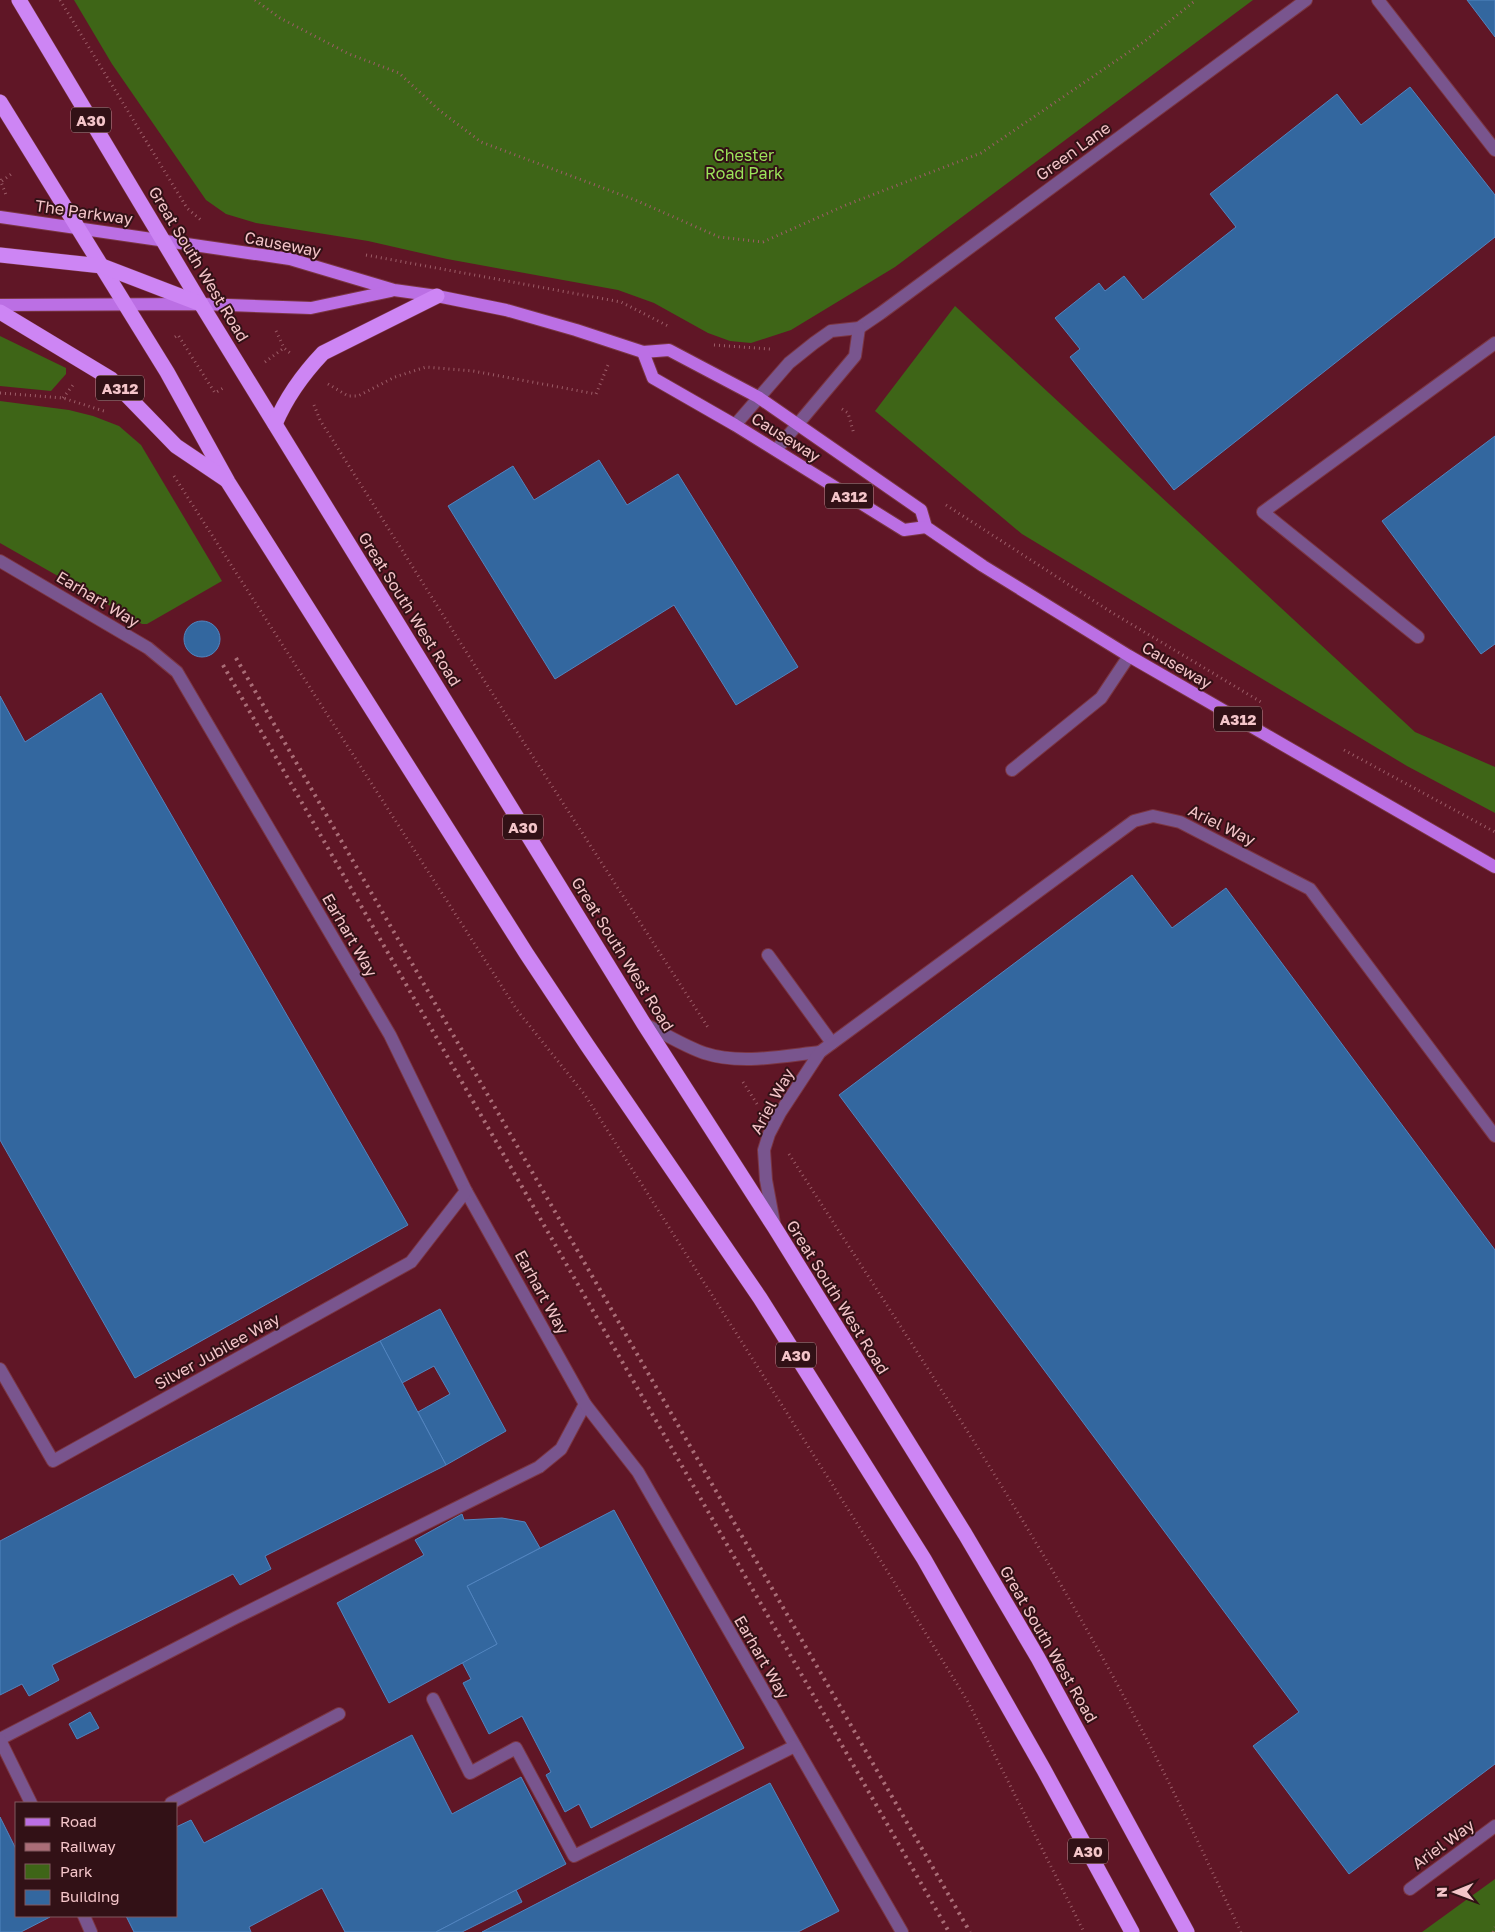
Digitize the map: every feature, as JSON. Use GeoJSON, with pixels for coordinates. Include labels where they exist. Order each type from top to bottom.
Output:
{"type":"FeatureCollection","features":[{"type":"Feature","properties":{"kind":"highway","name":"Great South West Road"},"geometry":{"type":"LineString","coordinates":[[19,0],[201,304],[644,1024],[775,1228],[965,1534],[1038,1658],[1187,1932]]}},
{"type":"Feature","properties":{"kind":"highway","name":"A30"},"geometry":{"type":"LineString","coordinates":[[0,102],[167,372],[228,482],[536,968],[760,1298],[892,1508],[1004,1698],[1132,1932]]}},
{"type":"Feature","properties":{"kind":"highway"},"geometry":{"type":"LineString","coordinates":[[0,255],[102,266],[201,304]]}},
{"type":"Feature","properties":{"kind":"highway"},"geometry":{"type":"LineString","coordinates":[[276,424],[281,411],[308,368],[323,354],[437,296]]}},
{"type":"Feature","properties":{"kind":"highway","name":"A312"},"geometry":{"type":"LineString","coordinates":[[0,312],[111,379],[176,446],[228,482]]}},
{"type":"Feature","properties":{"kind":"main road","name":"The Parkway"},"geometry":{"type":"LineString","coordinates":[[0,217],[163,241]]}},
{"type":"Feature","properties":{"kind":"main road","name":"Causeway"},"geometry":{"type":"LineString","coordinates":[[163,241],[290,259],[394,290],[437,296],[506,310],[643,352],[669,350],[758,397],[796,423],[921,510],[926,527],[983,566],[1130,656],[1495,866]]}},
{"type":"Feature","properties":{"kind":"main road","name":"Causeway"},"geometry":{"type":"LineString","coordinates":[[125,304],[201,304],[311,308],[394,290]]}},
{"type":"Feature","properties":{"kind":"main road"},"geometry":{"type":"LineString","coordinates":[[0,305],[125,304]]}},
{"type":"Feature","properties":{"kind":"main road","name":"Causeway"},"geometry":{"type":"LineString","coordinates":[[643,352],[653,378],[735,425],[904,530],[926,527]]}},
{"type":"Feature","properties":{"kind":"street","name":"Green Lane"},"geometry":{"type":"LineString","coordinates":[[859,328],[1306,0]]}},
{"type":"Feature","properties":{"kind":"street"},"geometry":{"type":"LineString","coordinates":[[1378,0],[1495,150]]}},
{"type":"Feature","properties":{"kind":"street"},"geometry":{"type":"LineString","coordinates":[[735,425],[789,363],[831,331],[859,328],[855,356],[796,423],[776,450]]}},
{"type":"Feature","properties":{"kind":"street"},"geometry":{"type":"LineString","coordinates":[[1418,637],[1263,512],[1495,343]]}},
{"type":"Feature","properties":{"kind":"street","name":"Earhart Way"},"geometry":{"type":"LineString","coordinates":[[0,561],[148,648],[177,672],[390,1035],[466,1191],[585,1404],[638,1472],[900,1931]]}},
{"type":"Feature","properties":{"kind":"street"},"geometry":{"type":"LineString","coordinates":[[1012,770],[1101,698],[1130,656]]}},
{"type":"Feature","properties":{"kind":"street","name":"Ariel Way"},"geometry":{"type":"LineString","coordinates":[[775,1228],[766,1180],[764,1150],[769,1134],[780,1113],[820,1052],[1134,821],[1154,816],[1180,822],[1310,889],[1495,1136]]}},
{"type":"Feature","properties":{"kind":"street"},"geometry":{"type":"LineString","coordinates":[[768,955],[832,1043]]}},
{"type":"Feature","properties":{"kind":"street","name":"Ariel Way"},"geometry":{"type":"LineString","coordinates":[[644,1024],[704,1053],[727,1058],[746,1059],[820,1052]]}},
{"type":"Feature","properties":{"kind":"street","name":"Silver Jubilee Way"},"geometry":{"type":"LineString","coordinates":[[0,1369],[53,1461],[411,1262],[466,1191]]}},
{"type":"Feature","properties":{"kind":"street"},"geometry":{"type":"LineString","coordinates":[[31,1802],[0,1739],[235,1618],[539,1468],[561,1449],[585,1404]]}},
{"type":"Feature","properties":{"kind":"street"},"geometry":{"type":"LineString","coordinates":[[433,1699],[470,1773],[516,1748],[574,1856],[795,1746]]}},
{"type":"Feature","properties":{"kind":"street"},"geometry":{"type":"LineString","coordinates":[[173,1802],[339,1714]]}},
{"type":"Feature","properties":{"kind":"street","name":"Ariel Way"},"geometry":{"type":"LineString","coordinates":[[1410,1889],[1495,1826]]}},
{"type":"Feature","properties":{"kind":"street"},"geometry":{"type":"LineString","coordinates":[[84,1917],[91,1932]]}},
{"type":"Feature","properties":{"kind":"path"},"geometry":{"type":"LineString","coordinates":[[60,0],[187,208],[207,224]]}},
{"type":"Feature","properties":{"kind":"path"},"geometry":{"type":"LineString","coordinates":[[254,0],[280,18],[349,54],[400,74],[439,110],[480,142],[634,200],[719,237],[763,242],[846,205],[981,153],[1145,41],[1196,0]]}},
{"type":"Feature","properties":{"kind":"path"},"geometry":{"type":"LineString","coordinates":[[2,181],[16,170]]}},
{"type":"Feature","properties":{"kind":"path"},"geometry":{"type":"LineString","coordinates":[[272,324],[284,348],[272,358]]}},
{"type":"Feature","properties":{"kind":"path"},"geometry":{"type":"LineString","coordinates":[[178,335],[215,393]]}},
{"type":"Feature","properties":{"kind":"path"},"geometry":{"type":"LineString","coordinates":[[326,382],[348,396],[358,396],[395,377],[426,367],[473,371],[596,394],[617,343]]}},
{"type":"Feature","properties":{"kind":"path"},"geometry":{"type":"LineString","coordinates":[[0,393],[63,398],[91,406],[112,415]]}},
{"type":"Feature","properties":{"kind":"path"},"geometry":{"type":"LineString","coordinates":[[848,413],[856,440]]}},
{"type":"Feature","properties":{"kind":"path"},"geometry":{"type":"LineString","coordinates":[[170,470],[517,1010],[585,1094],[891,1577],[968,1702],[1084,1932]]}},
{"type":"Feature","properties":{"kind":"path"},"geometry":{"type":"LineString","coordinates":[[941,503],[1111,612],[1262,702]]}},
{"type":"Feature","properties":{"kind":"path"},"geometry":{"type":"LineString","coordinates":[[1338,747],[1495,832]]}},
{"type":"Feature","properties":{"kind":"path"},"geometry":{"type":"LineString","coordinates":[[1493,1932],[1495,1926]]}},
{"type":"Feature","properties":{"kind":"green space","name":"Chester Road Park"},"geometry":{"type":"Polygon","coordinates":[[[74,0],[1253,0],[895,267],[791,330],[751,343],[730,341],[708,333],[654,303],[618,290],[447,259],[368,241],[256,223],[226,214],[206,200],[112,64],[74,0]]]}},
{"type":"Feature","properties":{"kind":"green space"},"geometry":{"type":"Polygon","coordinates":[[[955,306],[1415,732],[1495,767],[1495,813],[1407,766],[1022,534],[875,411],[955,306]]]}},
{"type":"Feature","properties":{"kind":"green space"},"geometry":{"type":"Polygon","coordinates":[[[0,336],[66,368],[66,374],[51,391],[0,386],[0,336]]]}},
{"type":"Feature","properties":{"kind":"green space"},"geometry":{"type":"Polygon","coordinates":[[[0,401],[69,410],[93,416],[119,426],[141,445],[222,581],[147,624],[142,624],[0,543],[0,401]]]}},
{"type":"Feature","properties":{"kind":"green space"},"geometry":{"type":"Polygon","coordinates":[[[1495,1879],[1495,1932],[1422,1932],[1495,1879]]]}},
{"type":"Feature","properties":{"kind":"building"},"geometry":{"type":"Polygon","coordinates":[[[1467,0],[1495,0],[1495,37],[1467,0]]]}},
{"type":"Feature","properties":{"kind":"building"},"geometry":{"type":"Polygon","coordinates":[[[1410,87],[1495,195],[1495,237],[1174,490],[1070,357],[1080,349],[1055,318],[1099,283],[1105,291],[1124,276],[1143,300],[1236,227],[1210,194],[1337,94],[1361,125],[1410,87]]]}},
{"type":"Feature","properties":{"kind":"building"},"geometry":{"type":"Polygon","coordinates":[[[1495,436],[1495,644],[1481,654],[1382,521],[1495,436]]]}},
{"type":"Feature","properties":{"kind":"building"},"geometry":{"type":"Polygon","coordinates":[[[599,460],[627,505],[678,474],[798,667],[736,705],[674,605],[555,679],[448,506],[513,466],[534,500],[599,460]]]}},
{"type":"Feature","properties":{"kind":"building"},"geometry":{"type":"Polygon","coordinates":[[[202,621],[209,622],[215,626],[219,632],[219,646],[215,652],[209,656],[202,657],[195,656],[189,652],[185,646],[184,639],[185,632],[189,626],[195,622],[202,621]]]}},
{"type":"Feature","properties":{"kind":"building"},"geometry":{"type":"Polygon","coordinates":[[[101,693],[408,1225],[135,1378],[0,1140],[0,696],[25,742],[101,693]]]}},
{"type":"Feature","properties":{"kind":"building"},"geometry":{"type":"Polygon","coordinates":[[[1132,875],[1172,928],[1226,888],[1495,1250],[1495,1764],[1349,1874],[1253,1746],[1299,1712],[839,1095],[1132,875]]]}},
{"type":"Feature","properties":{"kind":"building"},"geometry":{"type":"Polygon","coordinates":[[[440,1309],[506,1431],[446,1465],[418,1412],[450,1394],[434,1366],[402,1383],[380,1341],[440,1309]]]}},
{"type":"Feature","properties":{"kind":"building"},"geometry":{"type":"Polygon","coordinates":[[[380,1341],[446,1465],[265,1556],[271,1569],[240,1585],[233,1574],[52,1665],[59,1680],[29,1696],[22,1684],[0,1695],[0,1541],[380,1341]]]}},
{"type":"Feature","properties":{"kind":"building"},"geometry":{"type":"Polygon","coordinates":[[[614,1510],[744,1748],[591,1828],[579,1804],[565,1812],[546,1775],[551,1772],[522,1716],[489,1734],[463,1683],[471,1679],[462,1662],[497,1644],[467,1586],[614,1510]]]}},
{"type":"Feature","properties":{"kind":"building"},"geometry":{"type":"Polygon","coordinates":[[[462,1514],[464,1520],[502,1518],[525,1522],[540,1548],[467,1586],[497,1644],[389,1703],[337,1603],[424,1555],[415,1540],[462,1514]]]}},
{"type":"Feature","properties":{"kind":"building"},"geometry":{"type":"Polygon","coordinates":[[[90,1712],[99,1728],[77,1739],[69,1724],[90,1712]]]}},
{"type":"Feature","properties":{"kind":"building"},"geometry":{"type":"Polygon","coordinates":[[[412,1735],[452,1814],[521,1777],[566,1864],[436,1932],[345,1932],[322,1888],[249,1927],[251,1932],[134,1932],[126,1917],[178,1917],[178,1826],[191,1820],[204,1843],[412,1735]]]}},
{"type":"Feature","properties":{"kind":"building"},"geometry":{"type":"Polygon","coordinates":[[[770,1783],[839,1911],[798,1932],[482,1932],[770,1783]]]}},
{"type":"Feature","properties":{"kind":"building"},"geometry":{"type":"Polygon","coordinates":[[[0,1817],[15,1847],[15,1917],[50,1917],[21,1932],[0,1932],[0,1817]]]}},
{"type":"Feature","properties":{"kind":"building"},"geometry":{"type":"Polygon","coordinates":[[[516,1890],[522,1902],[462,1932],[436,1932],[516,1890]]]}},
{"type":"Feature","properties":{"kind":"railway"},"geometry":{"type":"LineString","coordinates":[[236,658],[970,1932]]}},
{"type":"Feature","properties":{"kind":"railway"},"geometry":{"type":"LineString","coordinates":[[223,665],[949,1932]]}}]}
